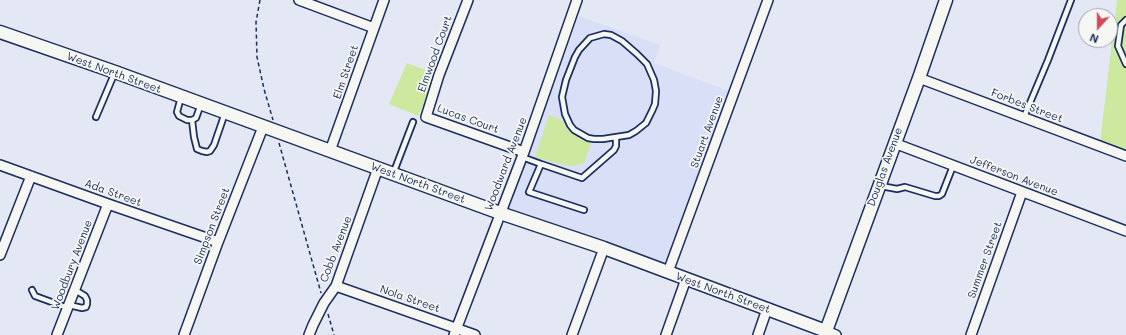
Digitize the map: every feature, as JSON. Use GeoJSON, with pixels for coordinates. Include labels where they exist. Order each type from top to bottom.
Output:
{"type":"FeatureCollection","features":[{"type":"Feature","properties":{"kind":"street"},"geometry":{"type":"LineString","coordinates":[[299,0],[374,28]]}},
{"type":"Feature","properties":{"kind":"street","name":"Elm Street"},"geometry":{"type":"LineString","coordinates":[[330,151],[384,0]]}},
{"type":"Feature","properties":{"kind":"street","name":"Elmwood Court"},"geometry":{"type":"LineString","coordinates":[[426,117],[439,75],[468,0]]}},
{"type":"Feature","properties":{"kind":"street"},"geometry":{"type":"LineString","coordinates":[[567,0],[577,2]]}},
{"type":"Feature","properties":{"kind":"street","name":"Stuart Avenue"},"geometry":{"type":"LineString","coordinates":[[668,272],[768,0]]}},
{"type":"Feature","properties":{"kind":"street","name":"Douglas Avenue"},"geometry":{"type":"LineString","coordinates":[[829,334],[879,185],[946,0]]}},
{"type":"Feature","properties":{"kind":"street","name":"Woodward Avenue"},"geometry":{"type":"LineString","coordinates":[[455,332],[523,154],[577,2]]}},
{"type":"Feature","properties":{"kind":"street","name":"West North Street"},"geometry":{"type":"LineString","coordinates":[[0,32],[115,72],[500,213],[604,248],[768,309],[829,334]]}},
{"type":"Feature","properties":{"kind":"street","name":"Forbes Street"},"geometry":{"type":"LineString","coordinates":[[919,78],[1126,156]]}},
{"type":"Feature","properties":{"kind":"street","name":"Lucas Court"},"geometry":{"type":"LineString","coordinates":[[426,117],[523,154]]}},
{"type":"Feature","properties":{"kind":"street","name":"Simpson Street"},"geometry":{"type":"LineString","coordinates":[[184,335],[218,242],[263,127]]}},
{"type":"Feature","properties":{"kind":"street","name":"Jefferson Avenue"},"geometry":{"type":"LineString","coordinates":[[894,143],[1126,231]]}},
{"type":"Feature","properties":{"kind":"street","name":"Ada Street"},"geometry":{"type":"LineString","coordinates":[[0,165],[218,242]]}},
{"type":"Feature","properties":{"kind":"street","name":"Cobb Avenue"},"geometry":{"type":"LineString","coordinates":[[309,335],[324,303],[336,286],[378,168]]}},
{"type":"Feature","properties":{"kind":"street"},"geometry":{"type":"LineString","coordinates":[[0,255],[31,176]]}},
{"type":"Feature","properties":{"kind":"street","name":"Summer Street"},"geometry":{"type":"LineString","coordinates":[[971,335],[1022,192]]}},
{"type":"Feature","properties":{"kind":"street","name":"Woodbury Avenue"},"geometry":{"type":"LineString","coordinates":[[57,335],[108,204]]}},
{"type":"Feature","properties":{"kind":"street"},"geometry":{"type":"LineString","coordinates":[[572,335],[604,248]]}},
{"type":"Feature","properties":{"kind":"street"},"geometry":{"type":"LineString","coordinates":[[666,335],[686,279]]}},
{"type":"Feature","properties":{"kind":"street","name":"Nola Street"},"geometry":{"type":"LineString","coordinates":[[336,286],[455,332],[474,335]]}},
{"type":"Feature","properties":{"kind":"street"},"geometry":{"type":"LineString","coordinates":[[758,335],[768,309]]}},
{"type":"Feature","properties":{"kind":"lane"},"geometry":{"type":"LineString","coordinates":[[1024,117],[1071,0]]}},
{"type":"Feature","properties":{"kind":"lane"},"geometry":{"type":"LineString","coordinates":[[1126,20],[1120,25],[1118,46],[1126,64]]}},
{"type":"Feature","properties":{"kind":"lane"},"geometry":{"type":"LineString","coordinates":[[604,34],[611,35],[622,41],[638,54],[647,64],[654,80],[656,91],[655,104],[646,123],[628,135],[616,137],[594,139],[588,138],[574,130],[565,114],[562,97],[566,80],[579,50],[590,38],[604,34]]}},
{"type":"Feature","properties":{"kind":"lane"},"geometry":{"type":"LineString","coordinates":[[96,117],[115,72]]}},
{"type":"Feature","properties":{"kind":"lane"},"geometry":{"type":"LineString","coordinates":[[181,97],[177,112],[179,116],[187,120],[196,118],[201,104]]}},
{"type":"Feature","properties":{"kind":"lane"},"geometry":{"type":"LineString","coordinates":[[192,120],[197,149],[207,152],[210,151],[214,145],[225,113]]}},
{"type":"Feature","properties":{"kind":"lane"},"geometry":{"type":"LineString","coordinates":[[393,174],[413,122]]}},
{"type":"Feature","properties":{"kind":"lane"},"geometry":{"type":"LineString","coordinates":[[523,154],[541,164],[582,178],[614,150],[616,146],[616,137]]}},
{"type":"Feature","properties":{"kind":"lane"},"geometry":{"type":"LineString","coordinates":[[541,164],[529,192],[584,210]]}},
{"type":"Feature","properties":{"kind":"lane"},"geometry":{"type":"LineString","coordinates":[[879,185],[897,190],[905,187],[939,196],[942,194],[953,166]]}},
{"type":"Feature","properties":{"kind":"lane"},"geometry":{"type":"LineString","coordinates":[[32,290],[35,296],[69,306],[82,308],[86,307],[87,304],[85,296],[75,290]]}},
{"type":"Feature","properties":{"kind":"path"},"geometry":{"type":"LineString","coordinates":[[260,0],[256,22],[257,57],[264,89],[306,242],[334,335]]}},
{"type":"Feature","properties":{"kind":"shaded area"},"geometry":{"type":"Polygon","coordinates":[[[579,16],[660,45],[654,63],[731,92],[670,260],[666,264],[509,208],[579,16]]]}},
{"type":"Feature","properties":{"kind":"green space"},"geometry":{"type":"Polygon","coordinates":[[[1117,0],[1126,0],[1126,152],[1100,142],[1111,48],[1118,48],[1118,8],[1116,8],[1117,0]]]}},
{"type":"Feature","properties":{"kind":"green space"},"geometry":{"type":"Polygon","coordinates":[[[407,63],[439,75],[418,116],[389,104],[407,63]]]}},
{"type":"Feature","properties":{"kind":"green space"},"geometry":{"type":"Polygon","coordinates":[[[549,115],[565,121],[567,126],[577,136],[592,141],[584,163],[570,166],[535,157],[549,115]]]}}]}
